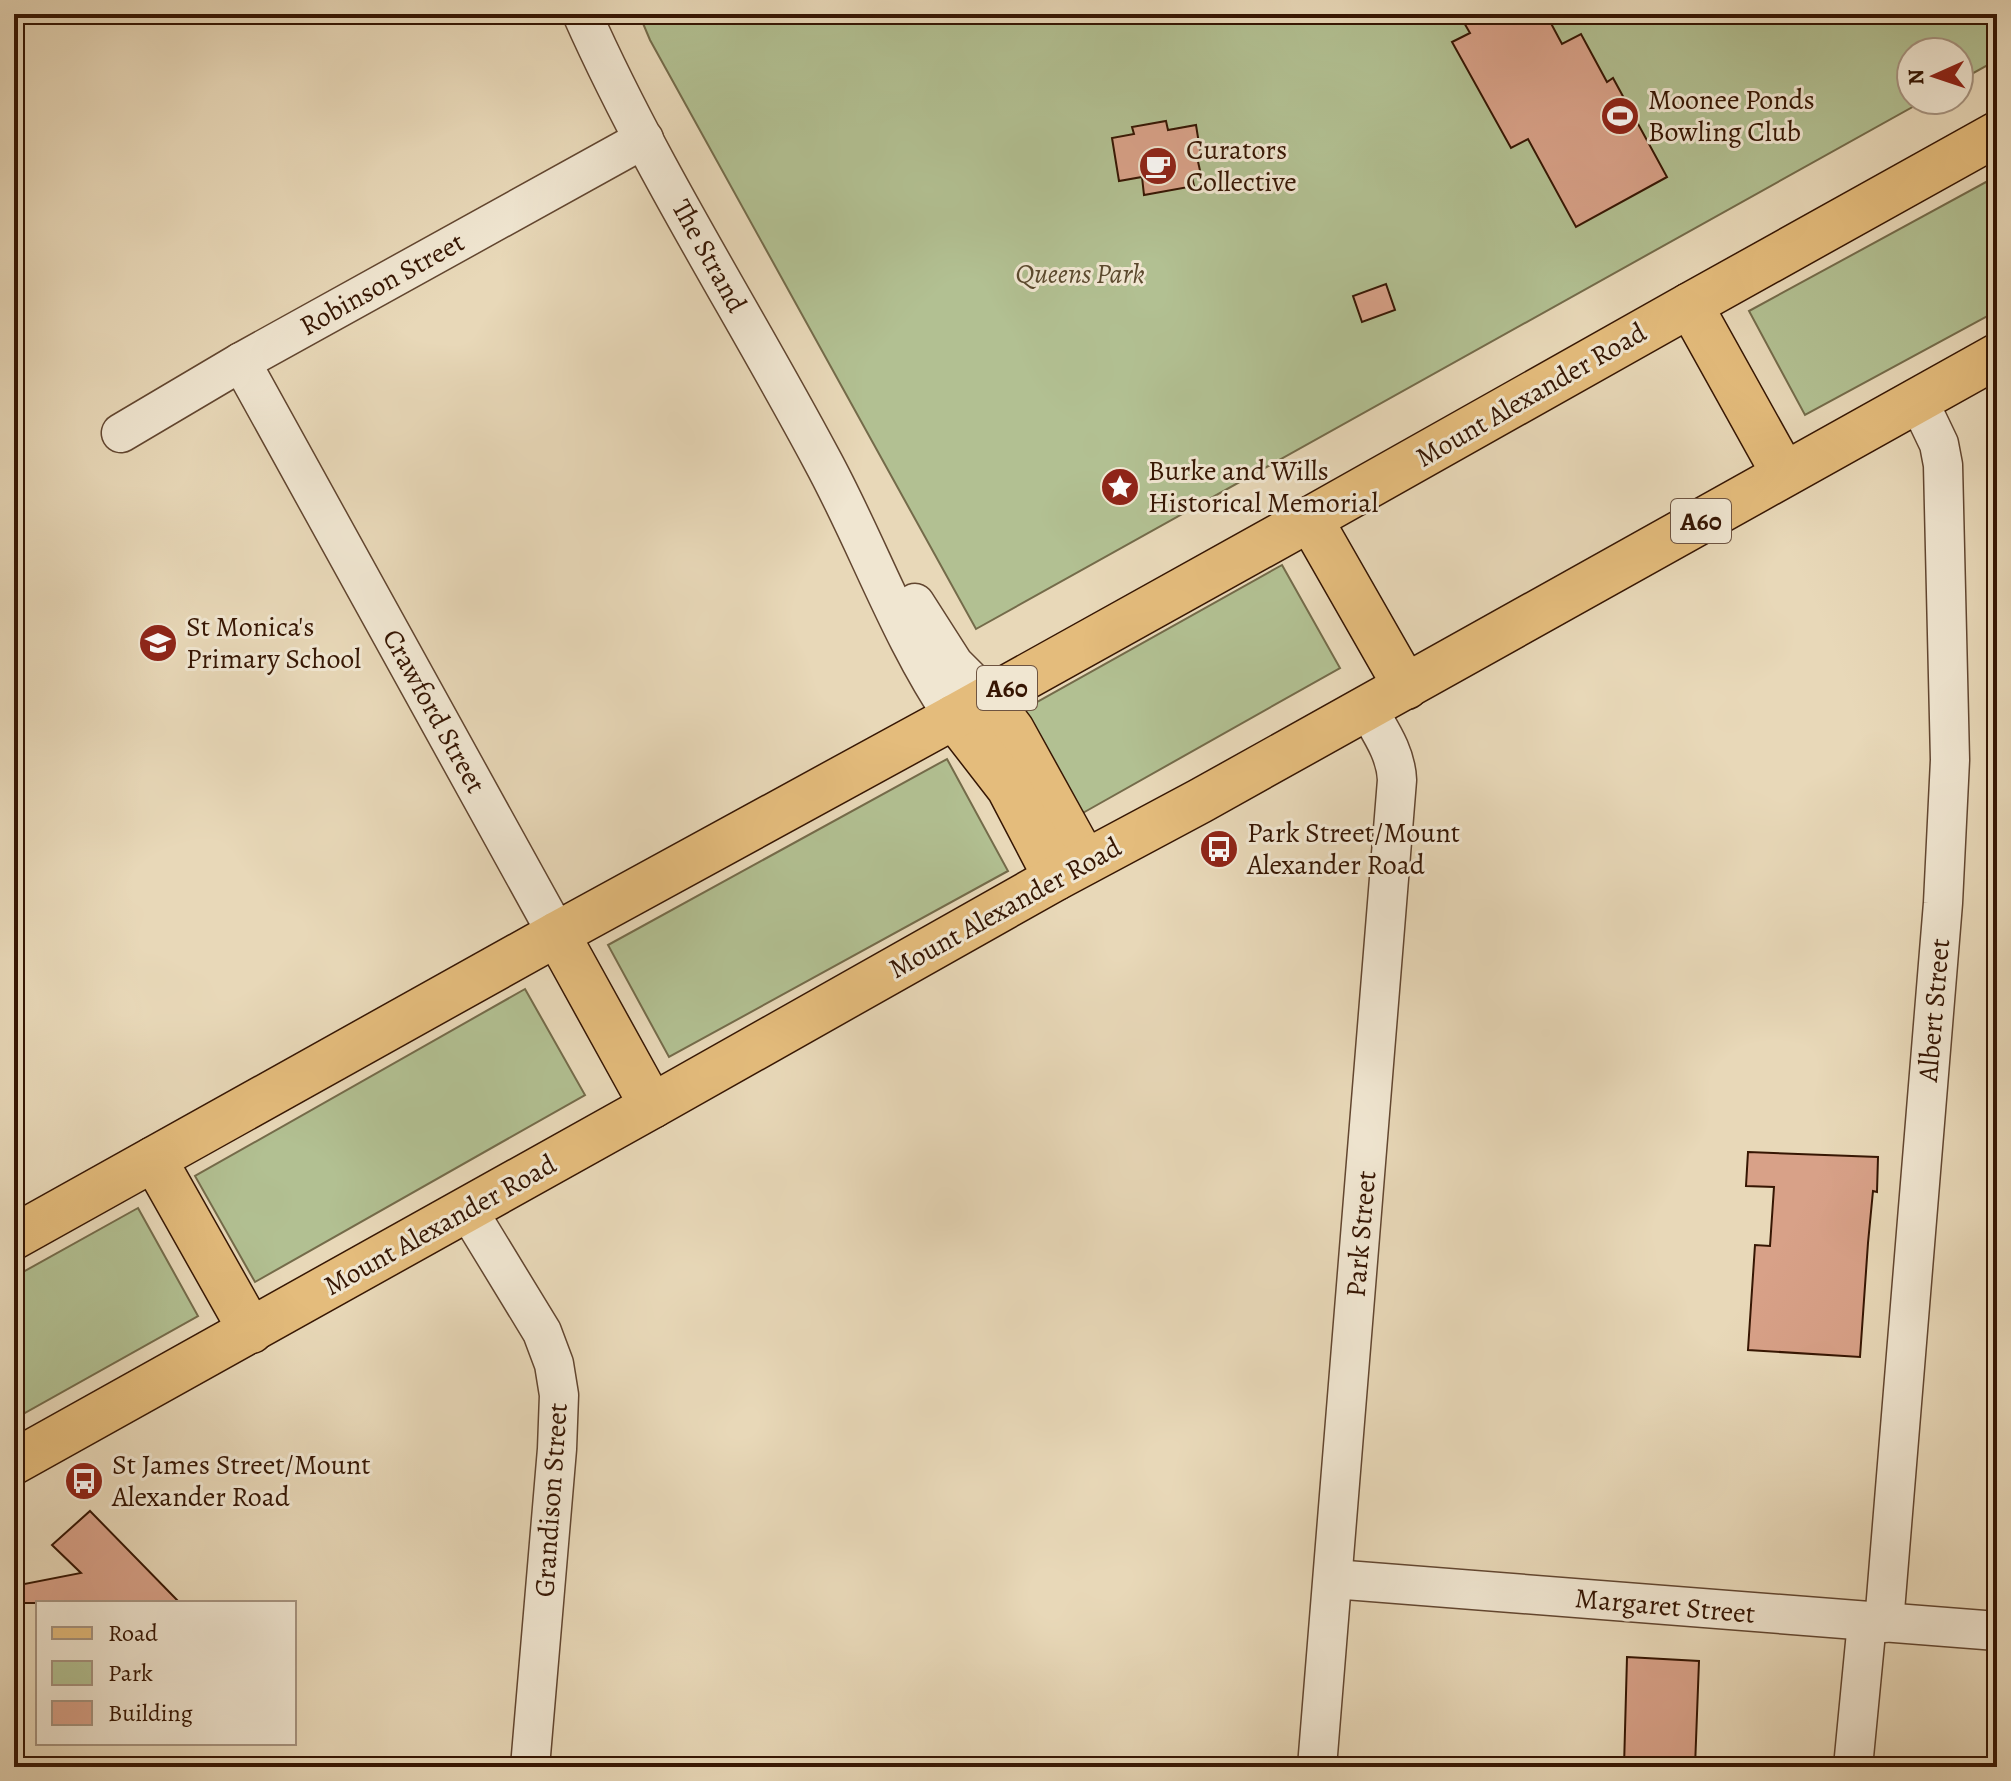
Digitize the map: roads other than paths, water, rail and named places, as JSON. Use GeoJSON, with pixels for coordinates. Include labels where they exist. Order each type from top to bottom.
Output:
{"type":"FeatureCollection","features":[{"type":"Feature","properties":{"kind":"main road","name":"Mount Alexander Road"},"geometry":{"type":"LineString","coordinates":[[14,1237],[557,934],[971,708],[1997,134]]}},
{"type":"Feature","properties":{"kind":"main road"},"geometry":{"type":"LineString","coordinates":[[1690,305],[1784,474]]}},
{"type":"Feature","properties":{"kind":"main road","name":"Mount Alexander Road"},"geometry":{"type":"LineString","coordinates":[[14,1462],[1070,870],[1406,687],[1997,356]]}},
{"type":"Feature","properties":{"kind":"main road"},"geometry":{"type":"LineString","coordinates":[[1310,519],[1406,687]]}},
{"type":"Feature","properties":{"kind":"main road"},"geometry":{"type":"LineString","coordinates":[[971,708],[1012,730],[1070,870]]}},
{"type":"Feature","properties":{"kind":"main road"},"geometry":{"type":"LineString","coordinates":[[557,934],[652,1106]]}},
{"type":"Feature","properties":{"kind":"main road"},"geometry":{"type":"LineString","coordinates":[[154,1159],[251,1331]]}},
{"type":"Feature","properties":{"kind":"street","name":"The Strand"},"geometry":{"type":"LineString","coordinates":[[582,14],[644,139],[841,495],[922,667],[971,708]]}},
{"type":"Feature","properties":{"kind":"street","name":"Robinson Street"},"geometry":{"type":"LineString","coordinates":[[121,433],[241,362],[644,139]]}},
{"type":"Feature","properties":{"kind":"street","name":"Crawford Street"},"geometry":{"type":"LineString","coordinates":[[241,362],[557,934]]}},
{"type":"Feature","properties":{"kind":"street","name":"Albert Street"},"geometry":{"type":"LineString","coordinates":[[1853,1767],[1876,1622],[1943,903],[1950,760],[1943,465],[1939,444],[1918,400]]}},
{"type":"Feature","properties":{"kind":"street","name":"Park Street"},"geometry":{"type":"LineString","coordinates":[[1317,1767],[1397,780],[1393,755],[1367,708]]}},
{"type":"Feature","properties":{"kind":"street","name":"Grandison Street"},"geometry":{"type":"LineString","coordinates":[[467,1209],[542,1332],[554,1364],[559,1395],[530,1767]]}},
{"type":"Feature","properties":{"kind":"street","name":"Margaret Street"},"geometry":{"type":"LineString","coordinates":[[1333,1579],[1997,1631]]}},
{"type":"Feature","properties":{"kind":"place","name":"Moonee Ponds Bowling Club"},"geometry":{"type":"Point","coordinates":[1620,116]}},
{"type":"Feature","properties":{"kind":"place","name":"Curators Collective"},"geometry":{"type":"Point","coordinates":[1158,166]}},
{"type":"Feature","properties":{"kind":"place","name":"Burke and Wills Historical Memorial"},"geometry":{"type":"Point","coordinates":[1120,487]}},
{"type":"Feature","properties":{"kind":"place","name":"St Monica's Primary School"},"geometry":{"type":"Point","coordinates":[158,643]}},
{"type":"Feature","properties":{"kind":"place","name":"Park Street/Mount Alexander Road"},"geometry":{"type":"Point","coordinates":[1219,849]}},
{"type":"Feature","properties":{"kind":"place","name":"St James Street/Mount Alexander Road"},"geometry":{"type":"Point","coordinates":[84,1481]}},
{"type":"Feature","properties":{"kind":"park label","name":"Queens Park"},"geometry":{"type":"Point","coordinates":[1080,274]}}]}
